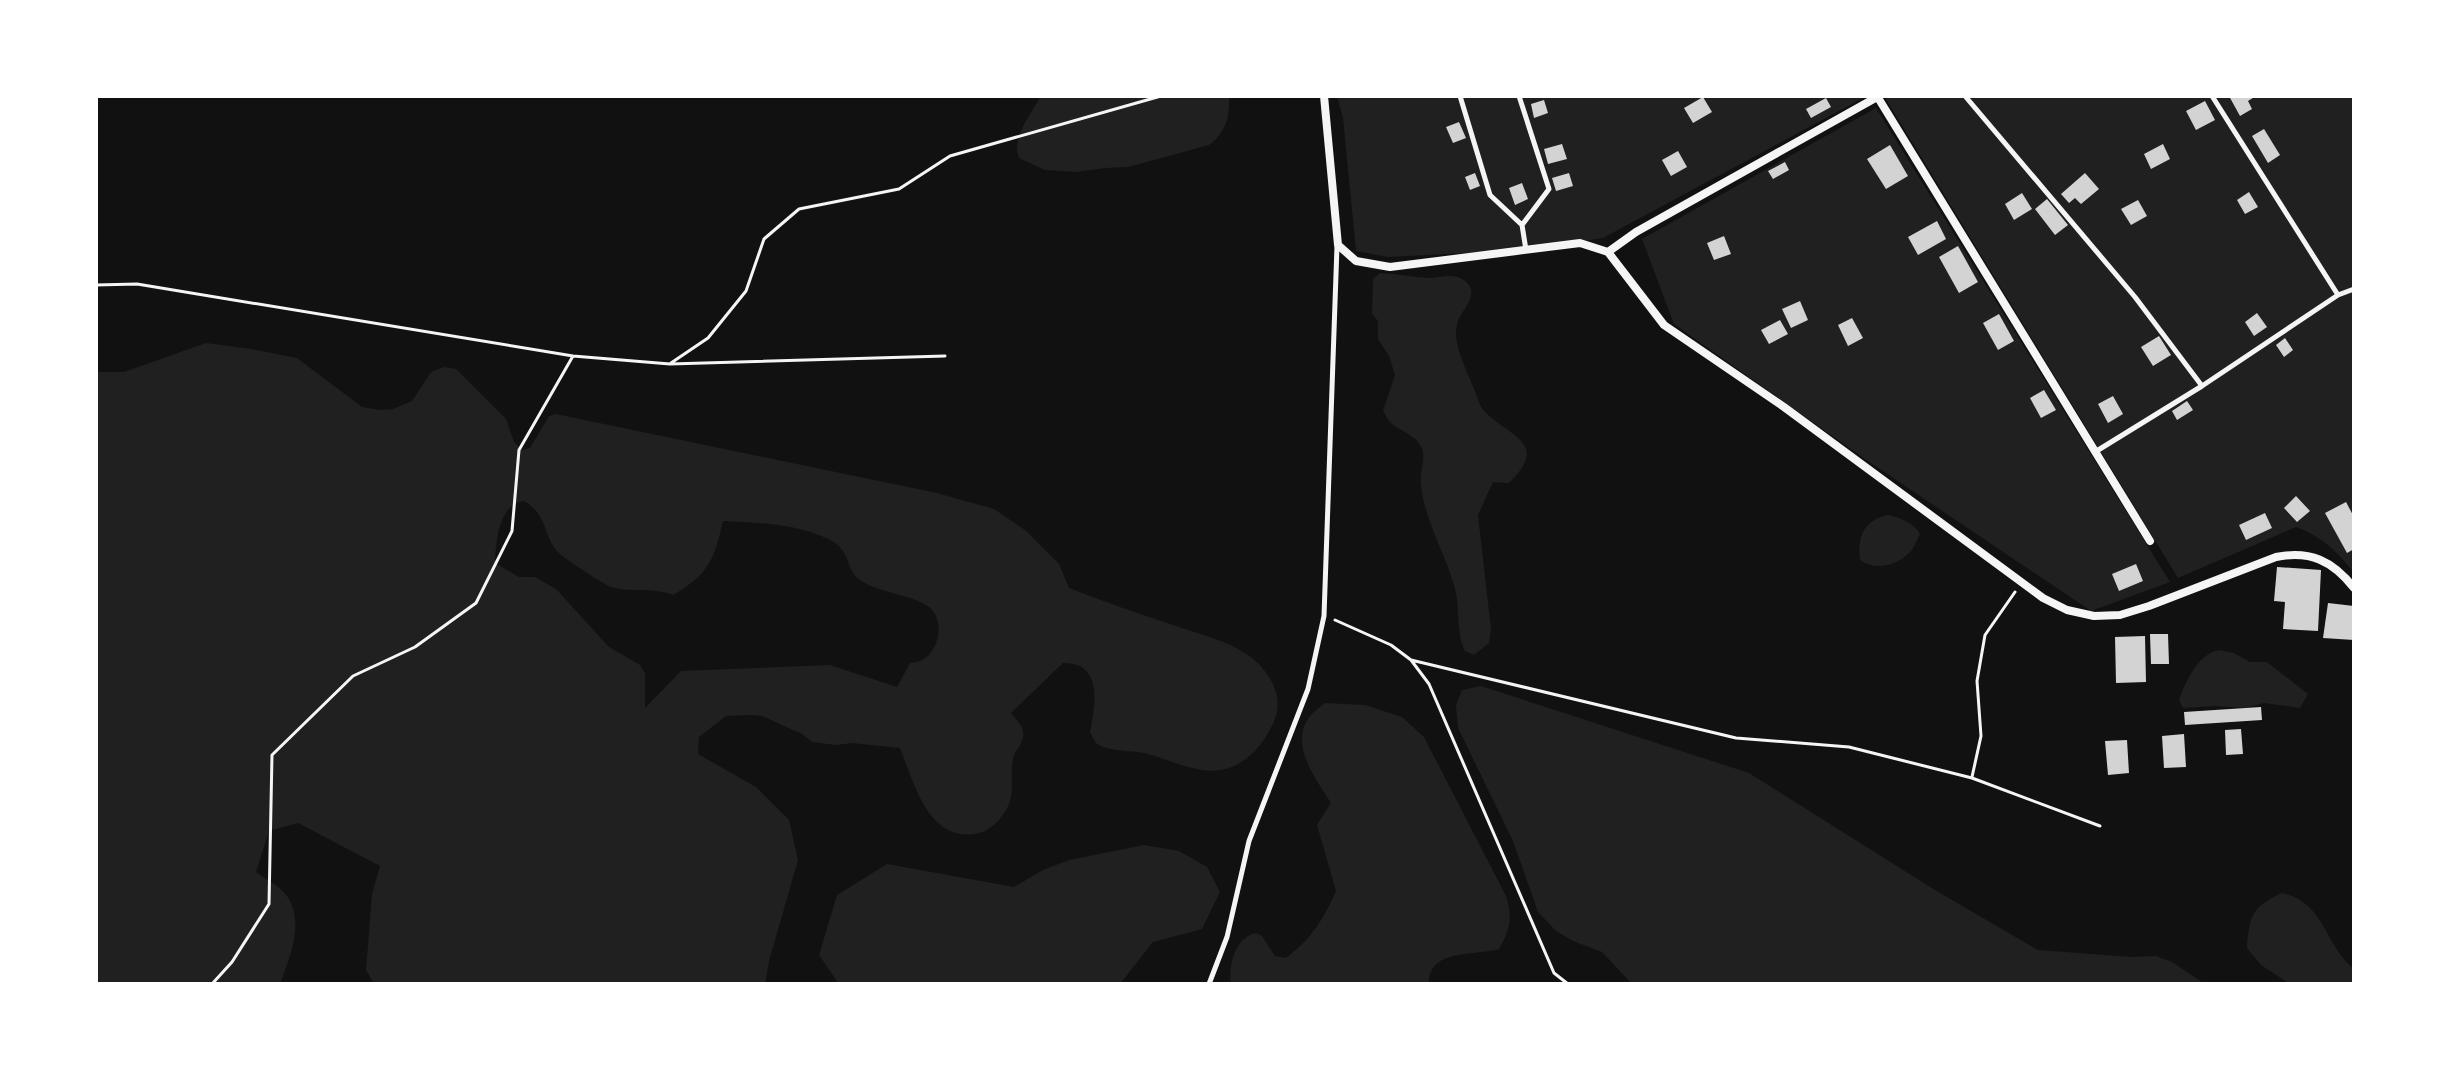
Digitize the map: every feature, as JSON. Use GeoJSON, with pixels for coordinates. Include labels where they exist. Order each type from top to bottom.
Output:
{"type":"FeatureCollection","features":[{"type":"Feature","properties":{"kind":"street"},"geometry":{"type":"LineString","coordinates":[[1324,96],[1338,245],[1356,261],[1390,267],[1580,243],[1608,252],[1664,325],[1784,407],[2043,598],[2067,610],[2094,616],[2120,615],[2276,557],[2292,554],[2307,554],[2327,561],[2354,588]]}},
{"type":"Feature","properties":{"kind":"street"},"geometry":{"type":"LineString","coordinates":[[1608,252],[1636,232],[1878,96],[2150,541]]}},
{"type":"Feature","properties":{"kind":"lane"},"geometry":{"type":"LineString","coordinates":[[1460,96],[1490,195],[1522,225],[1526,250]]}},
{"type":"Feature","properties":{"kind":"lane"},"geometry":{"type":"LineString","coordinates":[[1519,96],[1549,189],[1522,225]]}},
{"type":"Feature","properties":{"kind":"lane"},"geometry":{"type":"LineString","coordinates":[[1965,96],[2135,297],[2202,386]]}},
{"type":"Feature","properties":{"kind":"lane"},"geometry":{"type":"LineString","coordinates":[[2212,96],[2338,295]]}},
{"type":"Feature","properties":{"kind":"lane"},"geometry":{"type":"LineString","coordinates":[[1209,984],[1227,937],[1249,841],[1308,689],[1324,616],[1338,245]]}},
{"type":"Feature","properties":{"kind":"lane"},"geometry":{"type":"LineString","coordinates":[[2095,452],[2202,386],[2338,295],[2354,289]]}},
{"type":"Feature","properties":{"kind":"path"},"geometry":{"type":"LineString","coordinates":[[670,364],[708,338],[746,291],[764,239],[799,209],[899,189],[950,156],[1161,96]]}},
{"type":"Feature","properties":{"kind":"path"},"geometry":{"type":"LineString","coordinates":[[96,285],[137,284],[573,356],[670,364],[945,356]]}},
{"type":"Feature","properties":{"kind":"path"},"geometry":{"type":"LineString","coordinates":[[212,984],[232,962],[269,904],[272,755],[353,676],[415,647],[476,603],[512,531],[519,450],[573,356]]}},
{"type":"Feature","properties":{"kind":"path"},"geometry":{"type":"LineString","coordinates":[[1972,778],[1981,736],[1977,681],[1985,635],[2022,582]]}},
{"type":"Feature","properties":{"kind":"path"},"geometry":{"type":"LineString","coordinates":[[1324,616],[1391,645],[1411,660],[1429,684],[1554,973],[1568,984]]}},
{"type":"Feature","properties":{"kind":"path"},"geometry":{"type":"LineString","coordinates":[[1411,660],[1736,738],[1849,747],[1972,778],[2100,826]]}},
{"type":"Feature","properties":{"kind":"shaded area"},"geometry":{"type":"Polygon","coordinates":[[[1041,96],[1229,96],[1228,117],[1223,129],[1209,145],[1128,167],[1076,172],[1045,170],[1019,158],[1017,150],[1020,134],[1041,96]]]}},
{"type":"Feature","properties":{"kind":"shaded area"},"geometry":{"type":"Polygon","coordinates":[[[1337,96],[1867,96],[1603,238],[1526,250],[1388,257],[1356,251],[1343,118],[1337,96]]]}},
{"type":"Feature","properties":{"kind":"shaded area"},"geometry":{"type":"Polygon","coordinates":[[[1884,96],[2354,96],[2354,573],[2328,546],[2296,527],[2178,578],[1884,96]]]}},
{"type":"Feature","properties":{"kind":"shaded area"},"geometry":{"type":"Polygon","coordinates":[[[1876,108],[2170,582],[2091,611],[1865,459],[1674,324],[1642,239],[1876,108]]]}},
{"type":"Feature","properties":{"kind":"shaded area"},"geometry":{"type":"Polygon","coordinates":[[[1380,273],[1429,278],[1456,277],[1470,286],[1471,297],[1457,324],[1461,357],[1482,409],[1515,435],[1526,450],[1521,470],[1509,483],[1493,482],[1478,515],[1491,629],[1489,643],[1474,655],[1465,651],[1462,643],[1454,585],[1423,498],[1422,449],[1416,440],[1393,425],[1383,411],[1395,375],[1389,356],[1378,339],[1378,321],[1372,314],[1373,279],[1380,273]]]}},
{"type":"Feature","properties":{"kind":"shaded area"},"geometry":{"type":"Polygon","coordinates":[[[206,343],[251,349],[297,358],[362,407],[380,410],[393,409],[412,401],[431,372],[444,367],[456,369],[506,419],[514,442],[522,450],[530,448],[549,416],[556,414],[937,493],[994,509],[1025,530],[1059,564],[1069,588],[1217,640],[1252,658],[1265,671],[1274,687],[1278,705],[1276,716],[1254,752],[1236,765],[1221,770],[1202,770],[1144,753],[1107,748],[1096,743],[1090,732],[1094,711],[1091,678],[1076,665],[1063,663],[1011,713],[1022,728],[1023,735],[1014,755],[1012,792],[1007,809],[988,829],[962,834],[948,830],[926,808],[900,748],[812,742],[802,734],[762,716],[726,716],[699,737],[698,754],[756,787],[789,820],[798,860],[765,984],[374,984],[366,970],[372,894],[380,866],[298,823],[269,831],[256,872],[284,892],[295,917],[294,940],[280,984],[96,984],[96,372],[124,372],[206,343]],[[524,501],[509,509],[500,526],[495,563],[519,577],[535,577],[556,589],[609,647],[640,665],[645,673],[645,708],[681,671],[830,665],[897,687],[910,663],[928,656],[938,638],[938,623],[928,606],[860,580],[851,570],[841,548],[814,533],[775,525],[723,521],[708,565],[695,580],[673,595],[611,587],[593,577],[558,552],[532,507],[524,501]]]}},
{"type":"Feature","properties":{"kind":"shaded area"},"geometry":{"type":"Polygon","coordinates":[[[1888,515],[1906,521],[1920,534],[1911,550],[1899,561],[1886,565],[1872,565],[1860,560],[1864,531],[1873,521],[1888,515]]]}},
{"type":"Feature","properties":{"kind":"shaded area"},"geometry":{"type":"Polygon","coordinates":[[[2219,650],[2234,653],[2250,662],[2267,662],[2308,694],[2300,708],[2264,703],[2245,708],[2183,708],[2179,700],[2194,669],[2205,657],[2219,650]]]}},
{"type":"Feature","properties":{"kind":"shaded area"},"geometry":{"type":"Polygon","coordinates":[[[1481,686],[1749,773],[1935,890],[2038,950],[2156,956],[2172,962],[2205,984],[1632,984],[1602,952],[1556,931],[1538,912],[1513,841],[1458,728],[1456,705],[1462,690],[1481,686]]]}},
{"type":"Feature","properties":{"kind":"shaded area"},"geometry":{"type":"Polygon","coordinates":[[[1325,703],[1365,705],[1402,717],[1424,737],[1506,896],[1509,924],[1499,949],[1445,959],[1436,964],[1429,984],[1231,984],[1234,953],[1243,940],[1256,933],[1262,936],[1275,956],[1286,958],[1316,928],[1336,891],[1317,825],[1331,803],[1307,761],[1302,738],[1310,716],[1325,703]]]}},
{"type":"Feature","properties":{"kind":"shaded area"},"geometry":{"type":"Polygon","coordinates":[[[1144,845],[1179,851],[1207,867],[1220,892],[1202,929],[1153,942],[1120,984],[839,984],[819,955],[837,895],[887,864],[1014,887],[1043,870],[1069,860],[1144,845]]]}},
{"type":"Feature","properties":{"kind":"shaded area"},"geometry":{"type":"Polygon","coordinates":[[[2282,893],[2307,905],[2316,915],[2336,948],[2354,969],[2354,984],[2290,984],[2261,965],[2247,948],[2254,914],[2264,903],[2282,893]]]}},
{"type":"Feature","properties":{"kind":"building"},"geometry":{"type":"Polygon","coordinates":[[[2229,96],[2256,96],[2248,101],[2252,109],[2240,116],[2229,96]]]}},
{"type":"Feature","properties":{"kind":"building"},"geometry":{"type":"Polygon","coordinates":[[[1703,97],[1712,112],[1693,123],[1684,108],[1703,97]]]}},
{"type":"Feature","properties":{"kind":"building"},"geometry":{"type":"Polygon","coordinates":[[[1826,98],[1831,107],[1811,118],[1806,109],[1826,98]]]}},
{"type":"Feature","properties":{"kind":"building"},"geometry":{"type":"Polygon","coordinates":[[[1544,100],[1548,113],[1534,118],[1531,104],[1544,100]]]}},
{"type":"Feature","properties":{"kind":"building"},"geometry":{"type":"Polygon","coordinates":[[[2205,101],[2215,120],[2196,130],[2186,111],[2205,101]]]}},
{"type":"Feature","properties":{"kind":"building"},"geometry":{"type":"Polygon","coordinates":[[[1459,122],[1466,138],[1453,143],[1446,127],[1459,122]]]}},
{"type":"Feature","properties":{"kind":"building"},"geometry":{"type":"Polygon","coordinates":[[[2264,129],[2280,155],[2268,163],[2252,136],[2264,129]]]}},
{"type":"Feature","properties":{"kind":"building"},"geometry":{"type":"Polygon","coordinates":[[[1562,144],[1567,159],[1548,164],[1544,149],[1562,144]]]}},
{"type":"Feature","properties":{"kind":"building"},"geometry":{"type":"Polygon","coordinates":[[[2163,144],[2170,159],[2151,169],[2144,154],[2163,144]]]}},
{"type":"Feature","properties":{"kind":"building"},"geometry":{"type":"Polygon","coordinates":[[[1890,145],[1908,176],[1886,189],[1867,159],[1890,145]]]}},
{"type":"Feature","properties":{"kind":"building"},"geometry":{"type":"Polygon","coordinates":[[[1678,151],[1687,167],[1671,176],[1662,160],[1678,151]]]}},
{"type":"Feature","properties":{"kind":"building"},"geometry":{"type":"Polygon","coordinates":[[[1785,162],[1789,170],[1773,179],[1768,171],[1785,162]]]}},
{"type":"Feature","properties":{"kind":"building"},"geometry":{"type":"Polygon","coordinates":[[[1475,173],[1480,186],[1470,190],[1465,177],[1475,173]]]}},
{"type":"Feature","properties":{"kind":"building"},"geometry":{"type":"Polygon","coordinates":[[[1569,173],[1573,186],[1556,191],[1552,178],[1569,173]]]}},
{"type":"Feature","properties":{"kind":"building"},"geometry":{"type":"Polygon","coordinates":[[[2085,173],[2099,189],[2081,204],[2075,198],[2069,203],[2061,194],[2085,173]]]}},
{"type":"Feature","properties":{"kind":"building"},"geometry":{"type":"Polygon","coordinates":[[[1522,183],[1528,199],[1515,205],[1509,188],[1522,183]]]}},
{"type":"Feature","properties":{"kind":"building"},"geometry":{"type":"Polygon","coordinates":[[[2249,192],[2258,207],[2245,214],[2237,200],[2249,192]]]}},
{"type":"Feature","properties":{"kind":"building"},"geometry":{"type":"Polygon","coordinates":[[[2022,193],[2032,209],[2014,220],[2005,204],[2022,193]]]}},
{"type":"Feature","properties":{"kind":"building"},"geometry":{"type":"Polygon","coordinates":[[[2047,199],[2068,225],[2055,235],[2035,209],[2047,199]]]}},
{"type":"Feature","properties":{"kind":"building"},"geometry":{"type":"Polygon","coordinates":[[[2138,200],[2147,216],[2131,225],[2121,209],[2138,200]]]}},
{"type":"Feature","properties":{"kind":"building"},"geometry":{"type":"Polygon","coordinates":[[[1937,221],[1946,239],[1918,255],[1908,237],[1937,221]]]}},
{"type":"Feature","properties":{"kind":"building"},"geometry":{"type":"Polygon","coordinates":[[[1724,236],[1731,254],[1714,260],[1707,243],[1724,236]]]}},
{"type":"Feature","properties":{"kind":"building"},"geometry":{"type":"Polygon","coordinates":[[[1958,246],[1978,282],[1959,293],[1939,257],[1958,246]]]}},
{"type":"Feature","properties":{"kind":"building"},"geometry":{"type":"Polygon","coordinates":[[[1800,301],[1808,320],[1791,328],[1782,309],[1800,301]]]}},
{"type":"Feature","properties":{"kind":"building"},"geometry":{"type":"Polygon","coordinates":[[[2257,313],[2267,327],[2254,336],[2245,322],[2257,313]]]}},
{"type":"Feature","properties":{"kind":"building"},"geometry":{"type":"Polygon","coordinates":[[[1999,314],[2014,341],[1998,350],[1983,323],[1999,314]]]}},
{"type":"Feature","properties":{"kind":"building"},"geometry":{"type":"Polygon","coordinates":[[[1852,318],[1863,338],[1848,346],[1838,325],[1852,318]]]}},
{"type":"Feature","properties":{"kind":"building"},"geometry":{"type":"Polygon","coordinates":[[[1780,320],[1788,334],[1769,344],[1761,330],[1780,320]]]}},
{"type":"Feature","properties":{"kind":"building"},"geometry":{"type":"Polygon","coordinates":[[[2159,336],[2171,355],[2153,366],[2141,347],[2159,336]]]}},
{"type":"Feature","properties":{"kind":"building"},"geometry":{"type":"Polygon","coordinates":[[[2285,338],[2293,350],[2284,357],[2276,345],[2285,338]]]}},
{"type":"Feature","properties":{"kind":"building"},"geometry":{"type":"Polygon","coordinates":[[[2044,390],[2056,410],[2041,418],[2030,398],[2044,390]]]}},
{"type":"Feature","properties":{"kind":"building"},"geometry":{"type":"Polygon","coordinates":[[[2113,396],[2123,414],[2108,423],[2098,404],[2113,396]]]}},
{"type":"Feature","properties":{"kind":"building"},"geometry":{"type":"Polygon","coordinates":[[[2187,401],[2193,410],[2177,420],[2172,411],[2187,401]]]}},
{"type":"Feature","properties":{"kind":"building"},"geometry":{"type":"Polygon","coordinates":[[[2296,496],[2310,511],[2297,522],[2284,508],[2296,496]]]}},
{"type":"Feature","properties":{"kind":"building"},"geometry":{"type":"Polygon","coordinates":[[[2346,502],[2354,517],[2354,549],[2347,553],[2325,513],[2346,502]]]}},
{"type":"Feature","properties":{"kind":"building"},"geometry":{"type":"Polygon","coordinates":[[[2265,513],[2272,528],[2246,540],[2239,525],[2265,513]]]}},
{"type":"Feature","properties":{"kind":"building"},"geometry":{"type":"Polygon","coordinates":[[[2136,564],[2143,581],[2119,591],[2112,574],[2136,564]]]}},
{"type":"Feature","properties":{"kind":"building"},"geometry":{"type":"Polygon","coordinates":[[[2277,567],[2321,570],[2318,631],[2283,629],[2285,602],[2274,601],[2277,567]]]}},
{"type":"Feature","properties":{"kind":"building"},"geometry":{"type":"Polygon","coordinates":[[[2328,603],[2354,606],[2354,640],[2323,638],[2328,603]]]}},
{"type":"Feature","properties":{"kind":"building"},"geometry":{"type":"Polygon","coordinates":[[[2150,634],[2168,634],[2169,664],[2151,664],[2150,634]]]}},
{"type":"Feature","properties":{"kind":"building"},"geometry":{"type":"Polygon","coordinates":[[[2145,636],[2146,682],[2116,683],[2115,637],[2145,636]]]}},
{"type":"Feature","properties":{"kind":"building"},"geometry":{"type":"Polygon","coordinates":[[[2261,707],[2262,720],[2185,725],[2184,712],[2261,707]]]}},
{"type":"Feature","properties":{"kind":"building"},"geometry":{"type":"Polygon","coordinates":[[[2241,729],[2243,754],[2226,755],[2225,730],[2241,729]]]}},
{"type":"Feature","properties":{"kind":"building"},"geometry":{"type":"Polygon","coordinates":[[[2184,734],[2186,767],[2164,768],[2162,736],[2184,734]]]}},
{"type":"Feature","properties":{"kind":"building"},"geometry":{"type":"Polygon","coordinates":[[[2127,740],[2129,773],[2108,775],[2105,741],[2127,740]]]}}]}
